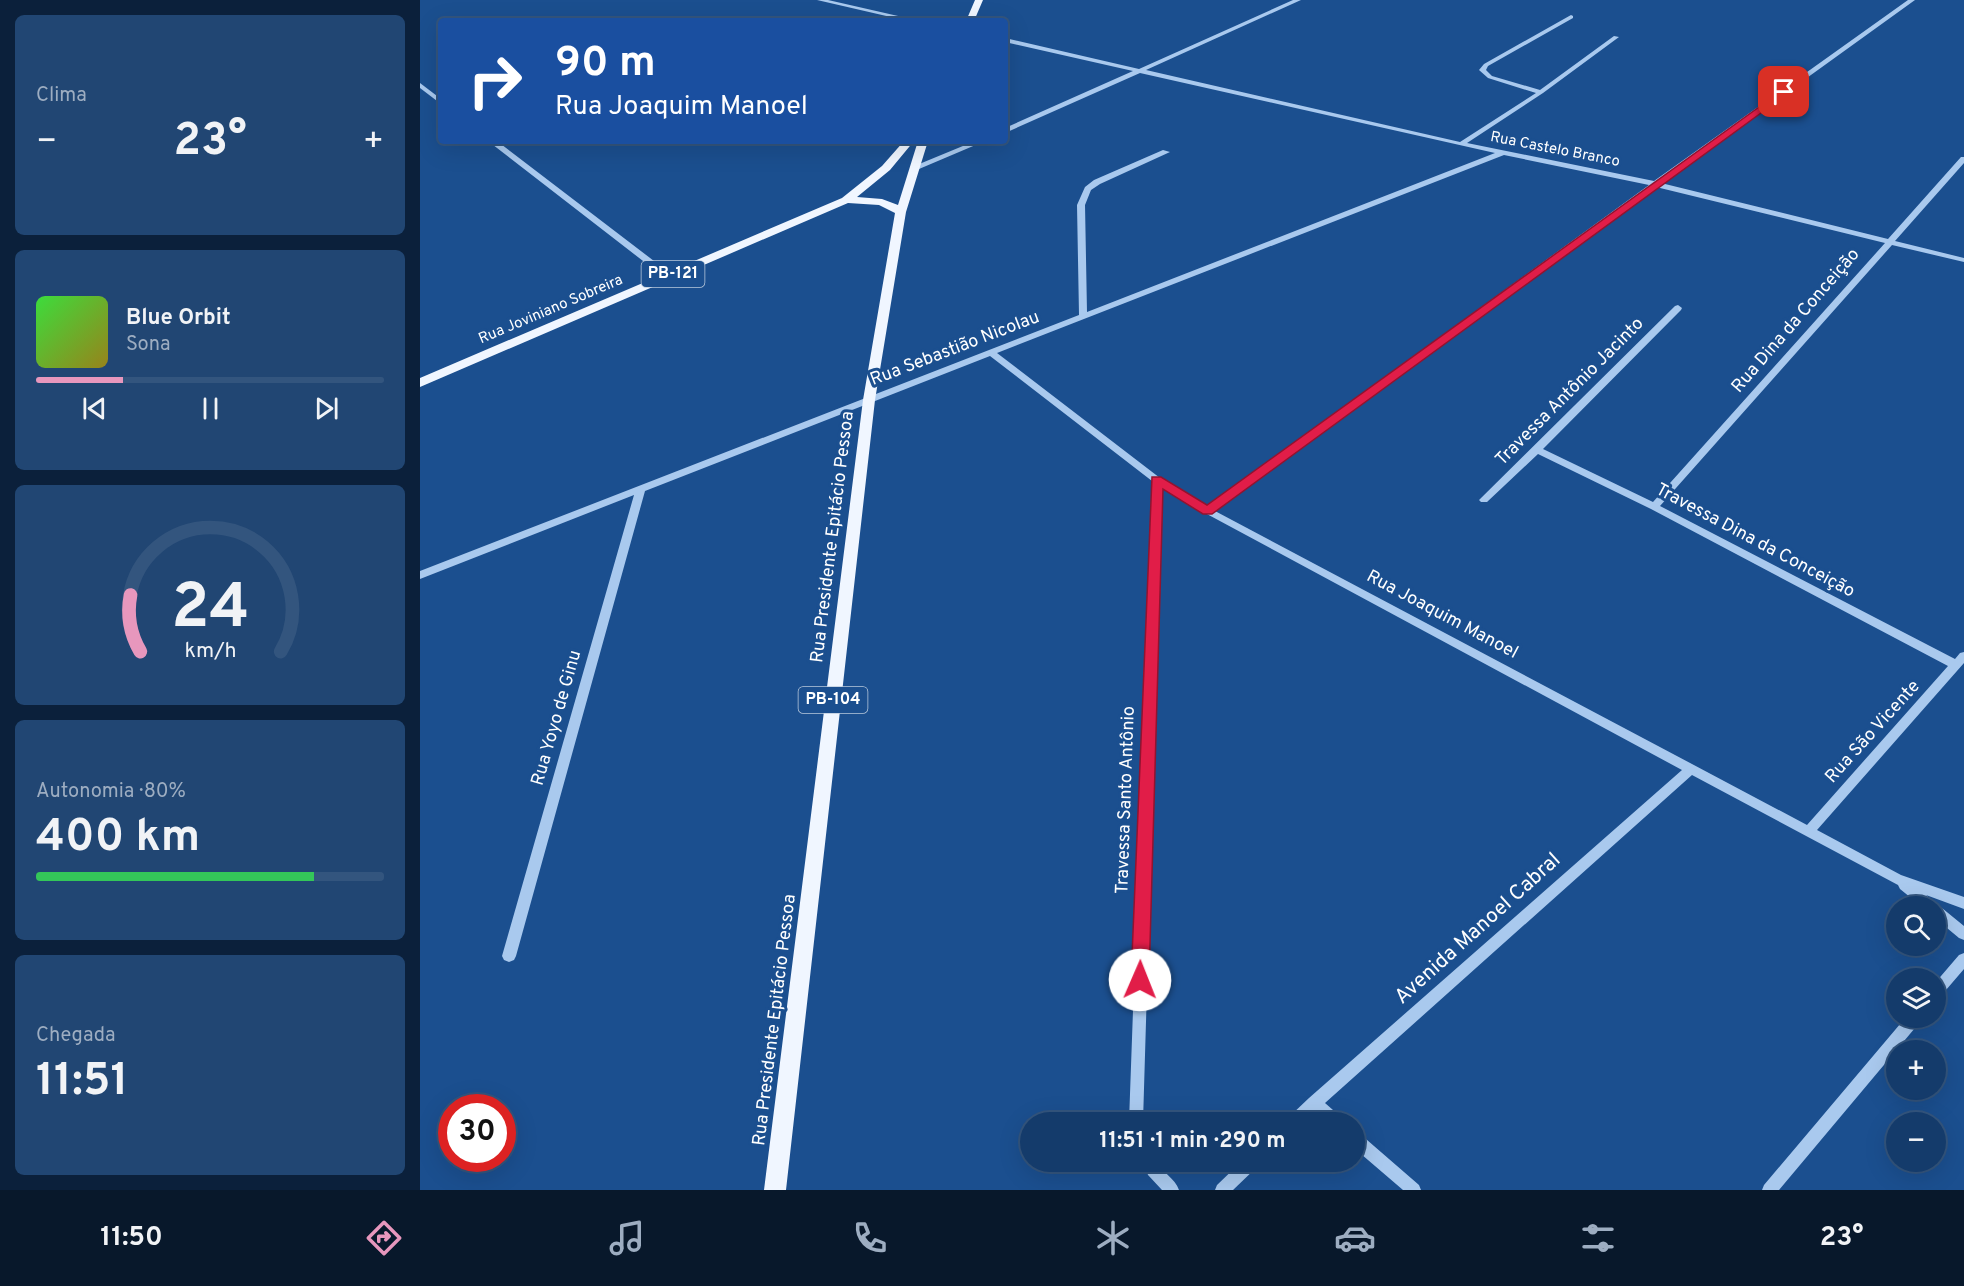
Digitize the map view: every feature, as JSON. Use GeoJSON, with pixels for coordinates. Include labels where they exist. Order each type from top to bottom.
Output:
{"type":"FeatureCollection","features":[{"type":"Feature","properties":{"kind":"main road"},"geometry":{"type":"LineString","coordinates":[[971,18],[979,0]]}},
{"type":"Feature","properties":{"kind":"main road","name":"Rua Joviniano Sobreira"},"geometry":{"type":"LineString","coordinates":[[420,383],[846,200],[886,168],[906,144]]}},
{"type":"Feature","properties":{"kind":"main road","name":"PB-104"},"geometry":{"type":"LineString","coordinates":[[901,212],[922,144]]}},
{"type":"Feature","properties":{"kind":"main road"},"geometry":{"type":"LineString","coordinates":[[846,200],[880,201],[901,212]]}},
{"type":"Feature","properties":{"kind":"main road","name":"Rua Presidente Epitácio Pessoa"},"geometry":{"type":"LineString","coordinates":[[775,1190],[870,400],[901,212]]}},
{"type":"Feature","properties":{"kind":"street"},"geometry":{"type":"LineString","coordinates":[[820,0],[903,18]]}},
{"type":"Feature","properties":{"kind":"street"},"geometry":{"type":"LineString","coordinates":[[1008,130],[1298,0]]}},
{"type":"Feature","properties":{"kind":"street"},"geometry":{"type":"LineString","coordinates":[[1208,511],[1655,184],[1912,0]]}},
{"type":"Feature","properties":{"kind":"street"},"geometry":{"type":"LineString","coordinates":[[1540,92],[1490,77],[1482,70],[1486,65],[1571,17]]}},
{"type":"Feature","properties":{"kind":"street"},"geometry":{"type":"LineString","coordinates":[[1461,144],[1540,92],[1616,37]]}},
{"type":"Feature","properties":{"kind":"street","name":"Rua Castelo Branco"},"geometry":{"type":"LineString","coordinates":[[1008,41],[1461,144],[1655,184],[1964,260]]}},
{"type":"Feature","properties":{"kind":"street"},"geometry":{"type":"LineString","coordinates":[[420,86],[438,100]]}},
{"type":"Feature","properties":{"kind":"street"},"geometry":{"type":"LineString","coordinates":[[496,144],[668,276]]}},
{"type":"Feature","properties":{"kind":"street"},"geometry":{"type":"LineString","coordinates":[[916,167],[974,144]]}},
{"type":"Feature","properties":{"kind":"street"},"geometry":{"type":"LineString","coordinates":[[1083,316],[1081,205],[1083,195],[1097,182],[1166,152]]}},
{"type":"Feature","properties":{"kind":"street","name":"Rua Sebastião Nicolau"},"geometry":{"type":"LineString","coordinates":[[420,575],[1502,153]]}},
{"type":"Feature","properties":{"kind":"street","name":"Rua Dina da Conceição"},"geometry":{"type":"LineString","coordinates":[[1654,507],[1888,241],[1964,159]]}},
{"type":"Feature","properties":{"kind":"street","name":"Travessa Antônio Jacinto"},"geometry":{"type":"LineString","coordinates":[[1484,500],[1678,308]]}},
{"type":"Feature","properties":{"kind":"street","name":"Rua Joaquim Manoel"},"geometry":{"type":"LineString","coordinates":[[990,351],[1157,480],[1208,511],[1897,879],[1964,903]]}},
{"type":"Feature","properties":{"kind":"street","name":"Travessa Dina da Conceição"},"geometry":{"type":"LineString","coordinates":[[1537,450],[1960,661]]}},
{"type":"Feature","properties":{"kind":"street","name":"Travessa Santo Antônio"},"geometry":{"type":"LineString","coordinates":[[1136,1112],[1157,480]]}},
{"type":"Feature","properties":{"kind":"street","name":"Rua Yoyo de Ginu"},"geometry":{"type":"LineString","coordinates":[[509,956],[640,490]]}},
{"type":"Feature","properties":{"kind":"street","name":"Rua São Vicente"},"geometry":{"type":"LineString","coordinates":[[1808,832],[1960,661]]}},
{"type":"Feature","properties":{"kind":"street","name":"Avenida Manoel Cabral"},"geometry":{"type":"LineString","coordinates":[[1305,1112],[1691,769]]}},
{"type":"Feature","properties":{"kind":"street","name":"Rua Joaquim Manoel"},"geometry":{"type":"LineString","coordinates":[[1897,879],[1918,896]]}},
{"type":"Feature","properties":{"kind":"street"},"geometry":{"type":"LineString","coordinates":[[1946,919],[1964,934]]}},
{"type":"Feature","properties":{"kind":"street"},"geometry":{"type":"LineString","coordinates":[[1946,980],[1964,959]]}},
{"type":"Feature","properties":{"kind":"street"},"geometry":{"type":"LineString","coordinates":[[1769,1190],[1906,1028]]}},
{"type":"Feature","properties":{"kind":"street"},"geometry":{"type":"LineString","coordinates":[[1314,1103],[1324,1112]]}},
{"type":"Feature","properties":{"kind":"street"},"geometry":{"type":"LineString","coordinates":[[1365,1148],[1414,1190]]}},
{"type":"Feature","properties":{"kind":"street"},"geometry":{"type":"LineString","coordinates":[[1156,1172],[1172,1190]]}},
{"type":"Feature","properties":{"kind":"street"},"geometry":{"type":"LineString","coordinates":[[1222,1190],[1241,1172]]}},
{"type":"Feature","properties":{"kind":"route"},"geometry":{"type":"LineString","coordinates":[[1140,980],[1157,480],[1208,511],[1784,92]]}}]}
